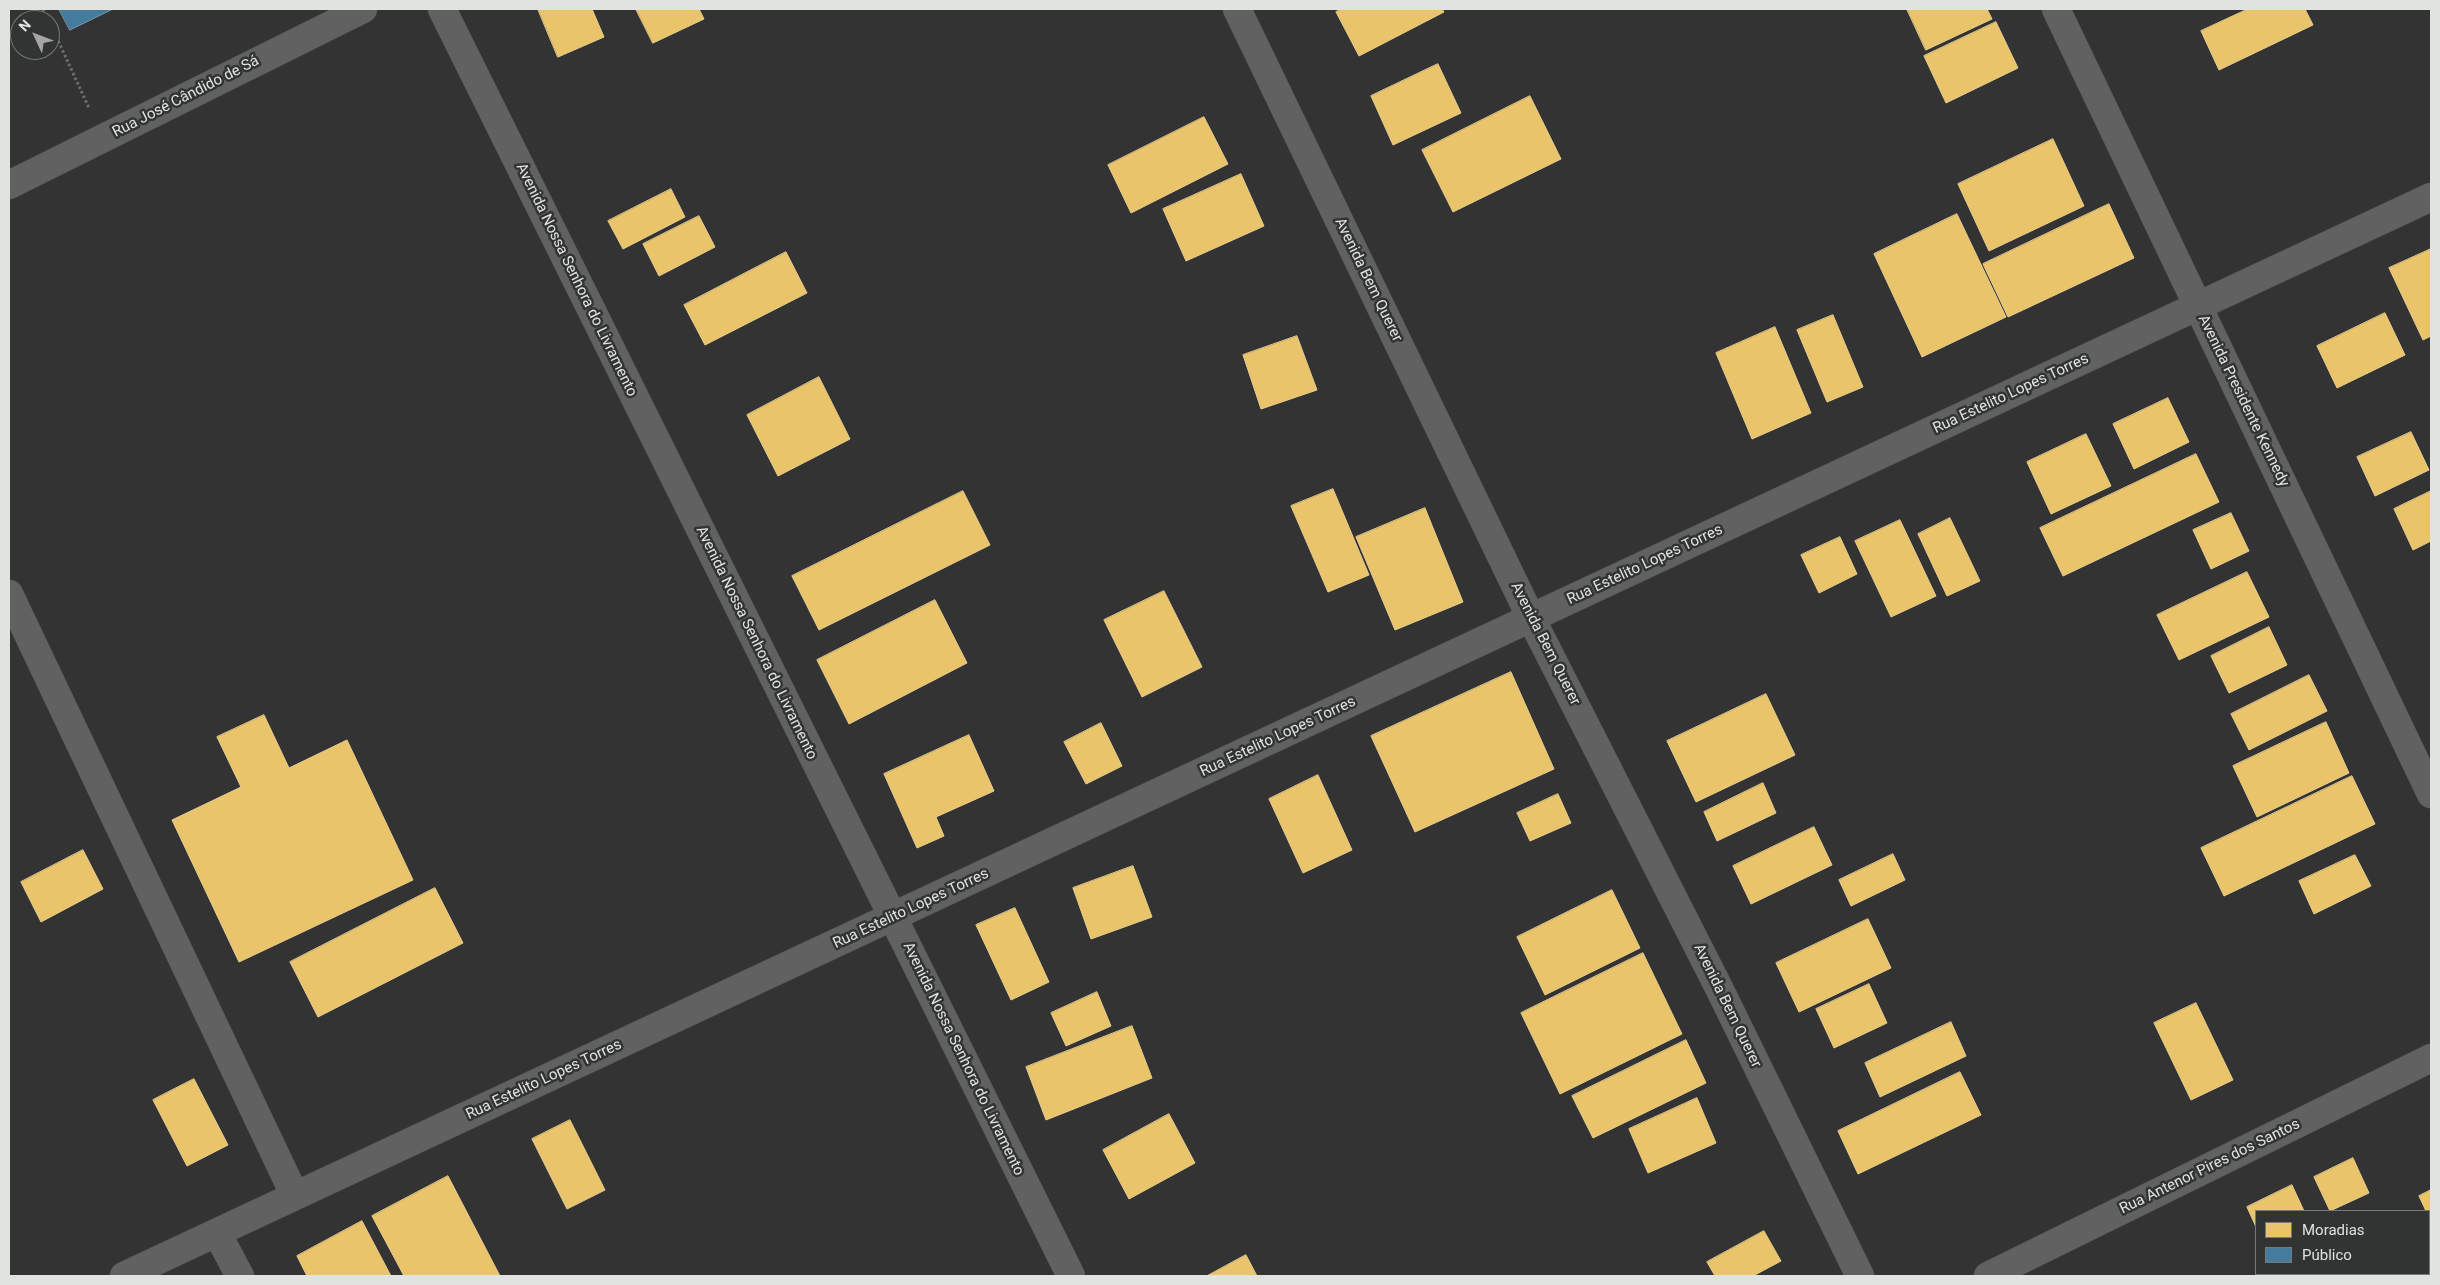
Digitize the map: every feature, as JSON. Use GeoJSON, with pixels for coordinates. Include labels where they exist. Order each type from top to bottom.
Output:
{"type":"FeatureCollection","features":[{"type":"Feature","properties":{"kind":"street","name":"Rua José Cândido de Sá"},"geometry":{"type":"LineString","coordinates":[[9,185],[363,9]]}},
{"type":"Feature","properties":{"kind":"street","name":"Avenida Nossa Senhora do Livramento"},"geometry":{"type":"LineString","coordinates":[[442,9],[1071,1276]]}},
{"type":"Feature","properties":{"kind":"street","name":"Avenida Bem Querer"},"geometry":{"type":"LineString","coordinates":[[1237,9],[1531,618],[1720,990],[1860,1276]]}},
{"type":"Feature","properties":{"kind":"street","name":"Avenida Presidente Kennedy"},"geometry":{"type":"LineString","coordinates":[[2056,9],[2431,794]]}},
{"type":"Feature","properties":{"kind":"street","name":"Rua Estelito Lopes Torres"},"geometry":{"type":"LineString","coordinates":[[124,1276],[2431,197]]}},
{"type":"Feature","properties":{"kind":"street"},"geometry":{"type":"LineString","coordinates":[[9,594],[295,1196]]}},
{"type":"Feature","properties":{"kind":"street","name":"Rua Antenor Pires dos Santos"},"geometry":{"type":"LineString","coordinates":[[1988,1276],[2431,1058]]}},
{"type":"Feature","properties":{"kind":"street"},"geometry":{"type":"LineString","coordinates":[[217,1233],[240,1276]]}},
{"type":"Feature","properties":{"kind":"path"},"geometry":{"type":"LineString","coordinates":[[60,46],[103,138]]}},
{"type":"Feature","properties":{"kind":"building: Moradias"},"geometry":{"type":"Polygon","coordinates":[[[538,9],[592,9],[604,37],[558,57],[538,9]]]}},
{"type":"Feature","properties":{"kind":"building: Moradias"},"geometry":{"type":"Polygon","coordinates":[[[636,9],[699,9],[704,19],[653,43],[636,9]]]}},
{"type":"Feature","properties":{"kind":"building: Moradias"},"geometry":{"type":"Polygon","coordinates":[[[1342,9],[1442,9],[1444,12],[1359,56],[1336,12],[1342,9]]]}},
{"type":"Feature","properties":{"kind":"building: Moradias"},"geometry":{"type":"Polygon","coordinates":[[[1907,9],[1987,9],[1992,19],[1926,50],[1907,9]]]}},
{"type":"Feature","properties":{"kind":"building: Moradias"},"geometry":{"type":"Polygon","coordinates":[[[2248,9],[2305,9],[2313,25],[2219,70],[2201,31],[2248,9]]]}},
{"type":"Feature","properties":{"kind":"building: Moradias"},"geometry":{"type":"Polygon","coordinates":[[[1996,22],[2018,68],[1946,103],[1924,56],[1996,22]]]}},
{"type":"Feature","properties":{"kind":"building: Moradias"},"geometry":{"type":"Polygon","coordinates":[[[1438,64],[1461,113],[1393,145],[1371,96],[1438,64]]]}},
{"type":"Feature","properties":{"kind":"building: Moradias"},"geometry":{"type":"Polygon","coordinates":[[[1530,96],[1561,159],[1453,212],[1422,150],[1530,96]]]}},
{"type":"Feature","properties":{"kind":"building: Moradias"},"geometry":{"type":"Polygon","coordinates":[[[1204,117],[1228,164],[1131,213],[1108,165],[1204,117]]]}},
{"type":"Feature","properties":{"kind":"building: Moradias"},"geometry":{"type":"Polygon","coordinates":[[[2053,139],[2084,206],[1989,251],[1958,184],[2053,139]]]}},
{"type":"Feature","properties":{"kind":"building: Moradias"},"geometry":{"type":"Polygon","coordinates":[[[1241,174],[1264,226],[1186,261],[1163,209],[1241,174]]]}},
{"type":"Feature","properties":{"kind":"building: Moradias"},"geometry":{"type":"Polygon","coordinates":[[[671,189],[685,217],[623,249],[608,221],[671,189]]]}},
{"type":"Feature","properties":{"kind":"building: Moradias"},"geometry":{"type":"Polygon","coordinates":[[[2109,204],[2134,258],[2008,317],[1983,264],[2109,204]]]}},
{"type":"Feature","properties":{"kind":"building: Moradias"},"geometry":{"type":"Polygon","coordinates":[[[1957,214],[2006,317],[1922,357],[1874,254],[1957,214]]]}},
{"type":"Feature","properties":{"kind":"building: Moradias"},"geometry":{"type":"Polygon","coordinates":[[[699,216],[715,247],[659,276],[643,244],[699,216]]]}},
{"type":"Feature","properties":{"kind":"building: Moradias"},"geometry":{"type":"Polygon","coordinates":[[[2431,249],[2431,336],[2423,340],[2389,268],[2431,249]]]}},
{"type":"Feature","properties":{"kind":"building: Moradias"},"geometry":{"type":"Polygon","coordinates":[[[786,252],[807,293],[705,345],[684,305],[786,252]]]}},
{"type":"Feature","properties":{"kind":"building: Moradias"},"geometry":{"type":"Polygon","coordinates":[[[2385,313],[2405,355],[2337,388],[2317,346],[2385,313]]]}},
{"type":"Feature","properties":{"kind":"building: Moradias"},"geometry":{"type":"Polygon","coordinates":[[[1833,315],[1863,387],[1827,402],[1797,330],[1833,315]]]}},
{"type":"Feature","properties":{"kind":"building: Moradias"},"geometry":{"type":"Polygon","coordinates":[[[1775,327],[1811,413],[1752,439],[1716,353],[1775,327]]]}},
{"type":"Feature","properties":{"kind":"building: Moradias"},"geometry":{"type":"Polygon","coordinates":[[[1297,336],[1317,390],[1261,409],[1243,355],[1297,336]]]}},
{"type":"Feature","properties":{"kind":"building: Moradias"},"geometry":{"type":"Polygon","coordinates":[[[819,377],[850,439],[778,476],[747,415],[819,377]]]}},
{"type":"Feature","properties":{"kind":"building: Moradias"},"geometry":{"type":"Polygon","coordinates":[[[2168,398],[2189,442],[2134,469],[2113,424],[2168,398]]]}},
{"type":"Feature","properties":{"kind":"building: Moradias"},"geometry":{"type":"Polygon","coordinates":[[[2411,432],[2429,470],[2375,496],[2357,457],[2411,432]]]}},
{"type":"Feature","properties":{"kind":"building: Moradias"},"geometry":{"type":"Polygon","coordinates":[[[2086,434],[2111,486],[2051,514],[2027,462],[2086,434]]]}},
{"type":"Feature","properties":{"kind":"building: Moradias"},"geometry":{"type":"Polygon","coordinates":[[[2196,454],[2219,502],[2063,576],[2040,528],[2196,454]]]}},
{"type":"Feature","properties":{"kind":"building: Moradias"},"geometry":{"type":"Polygon","coordinates":[[[1333,489],[1369,575],[1328,592],[1291,506],[1333,489]]]}},
{"type":"Feature","properties":{"kind":"building: Moradias"},"geometry":{"type":"Polygon","coordinates":[[[963,491],[990,545],[819,630],[792,576],[963,491]]]}},
{"type":"Feature","properties":{"kind":"building: Moradias"},"geometry":{"type":"Polygon","coordinates":[[[2431,491],[2431,541],[2413,550],[2394,509],[2431,491]]]}},
{"type":"Feature","properties":{"kind":"building: Moradias"},"geometry":{"type":"Polygon","coordinates":[[[1425,508],[1463,602],[1395,630],[1356,537],[1425,508]]]}},
{"type":"Feature","properties":{"kind":"building: Moradias"},"geometry":{"type":"Polygon","coordinates":[[[2231,513],[2249,551],[2211,569],[2193,530],[2231,513]]]}},
{"type":"Feature","properties":{"kind":"building: Moradias"},"geometry":{"type":"Polygon","coordinates":[[[1950,518],[1980,581],[1947,596],[1918,534],[1950,518]]]}},
{"type":"Feature","properties":{"kind":"building: Moradias"},"geometry":{"type":"Polygon","coordinates":[[[1900,520],[1936,596],[1891,617],[1855,541],[1900,520]]]}},
{"type":"Feature","properties":{"kind":"building: Moradias"},"geometry":{"type":"Polygon","coordinates":[[[1840,537],[1857,574],[1819,593],[1801,555],[1840,537]]]}},
{"type":"Feature","properties":{"kind":"building: Moradias"},"geometry":{"type":"Polygon","coordinates":[[[2247,572],[2269,617],[2179,660],[2157,615],[2247,572]]]}},
{"type":"Feature","properties":{"kind":"building: Moradias"},"geometry":{"type":"Polygon","coordinates":[[[1164,591],[1202,667],[1142,697],[1104,620],[1164,591]]]}},
{"type":"Feature","properties":{"kind":"building: Moradias"},"geometry":{"type":"Polygon","coordinates":[[[935,600],[967,663],[849,724],[817,660],[935,600]]]}},
{"type":"Feature","properties":{"kind":"building: Moradias"},"geometry":{"type":"Polygon","coordinates":[[[2269,627],[2287,665],[2229,693],[2211,656],[2269,627]]]}},
{"type":"Feature","properties":{"kind":"building: Moradias"},"geometry":{"type":"Polygon","coordinates":[[[1511,672],[1554,769],[1415,832],[1371,736],[1511,672]]]}},
{"type":"Feature","properties":{"kind":"building: Moradias"},"geometry":{"type":"Polygon","coordinates":[[[2309,675],[2327,711],[2249,750],[2231,714],[2309,675]]]}},
{"type":"Feature","properties":{"kind":"building: Moradias"},"geometry":{"type":"Polygon","coordinates":[[[1766,694],[1795,755],[1696,802],[1667,741],[1766,694]]]}},
{"type":"Feature","properties":{"kind":"building: Moradias"},"geometry":{"type":"Polygon","coordinates":[[[264,715],[289,768],[347,740],[413,880],[239,962],[172,820],[241,787],[217,737],[264,715]]]}},
{"type":"Feature","properties":{"kind":"building: Moradias"},"geometry":{"type":"Polygon","coordinates":[[[2326,722],[2349,773],[2257,817],[2233,766],[2326,722]]]}},
{"type":"Feature","properties":{"kind":"building: Moradias"},"geometry":{"type":"Polygon","coordinates":[[[1101,723],[1122,766],[1086,784],[1064,742],[1101,723]]]}},
{"type":"Feature","properties":{"kind":"building: Moradias"},"geometry":{"type":"Polygon","coordinates":[[[969,735],[994,791],[936,817],[944,836],[917,848],[884,774],[969,735]]]}},
{"type":"Feature","properties":{"kind":"building: Moradias"},"geometry":{"type":"Polygon","coordinates":[[[1318,775],[1352,850],[1303,873],[1269,799],[1318,775]]]}},
{"type":"Feature","properties":{"kind":"building: Moradias"},"geometry":{"type":"Polygon","coordinates":[[[2352,776],[2375,824],[2224,896],[2201,848],[2352,776]]]}},
{"type":"Feature","properties":{"kind":"building: Moradias"},"geometry":{"type":"Polygon","coordinates":[[[1763,783],[1776,813],[1717,841],[1704,812],[1763,783]]]}},
{"type":"Feature","properties":{"kind":"building: Moradias"},"geometry":{"type":"Polygon","coordinates":[[[1558,794],[1571,823],[1530,841],[1517,813],[1558,794]]]}},
{"type":"Feature","properties":{"kind":"building: Moradias"},"geometry":{"type":"Polygon","coordinates":[[[1814,827],[1832,865],[1751,904],[1733,866],[1814,827]]]}},
{"type":"Feature","properties":{"kind":"building: Moradias"},"geometry":{"type":"Polygon","coordinates":[[[83,850],[103,889],[41,922],[21,882],[83,850]]]}},
{"type":"Feature","properties":{"kind":"building: Moradias"},"geometry":{"type":"Polygon","coordinates":[[[1893,854],[1905,880],[1851,906],[1839,880],[1893,854]]]}},
{"type":"Feature","properties":{"kind":"building: Moradias"},"geometry":{"type":"Polygon","coordinates":[[[2355,855],[2371,886],[2314,914],[2299,881],[2355,855]]]}},
{"type":"Feature","properties":{"kind":"building: Moradias"},"geometry":{"type":"Polygon","coordinates":[[[1133,866],[1152,917],[1091,939],[1073,888],[1133,866]]]}},
{"type":"Feature","properties":{"kind":"building: Moradias"},"geometry":{"type":"Polygon","coordinates":[[[435,888],[463,943],[318,1017],[290,962],[435,888]]]}},
{"type":"Feature","properties":{"kind":"building: Moradias"},"geometry":{"type":"Polygon","coordinates":[[[1612,890],[1640,948],[1545,995],[1517,937],[1612,890]]]}},
{"type":"Feature","properties":{"kind":"building: Moradias"},"geometry":{"type":"Polygon","coordinates":[[[1015,908],[1049,982],[1011,1000],[976,925],[1015,908]]]}},
{"type":"Feature","properties":{"kind":"building: Moradias"},"geometry":{"type":"Polygon","coordinates":[[[1868,919],[1891,968],[1799,1012],[1776,963],[1868,919]]]}},
{"type":"Feature","properties":{"kind":"building: Moradias"},"geometry":{"type":"Polygon","coordinates":[[[1643,953],[1682,1034],[1560,1094],[1521,1013],[1643,953]]]}},
{"type":"Feature","properties":{"kind":"building: Moradias"},"geometry":{"type":"Polygon","coordinates":[[[1869,984],[1887,1023],[1834,1048],[1816,1009],[1869,984]]]}},
{"type":"Feature","properties":{"kind":"building: Moradias"},"geometry":{"type":"Polygon","coordinates":[[[1097,992],[1111,1026],[1066,1046],[1051,1013],[1097,992]]]}},
{"type":"Feature","properties":{"kind":"building: Moradias"},"geometry":{"type":"Polygon","coordinates":[[[2196,1003],[2233,1080],[2191,1100],[2154,1023],[2196,1003]]]}},
{"type":"Feature","properties":{"kind":"building: Moradias"},"geometry":{"type":"Polygon","coordinates":[[[1951,1022],[1966,1056],[1880,1097],[1865,1063],[1951,1022]]]}},
{"type":"Feature","properties":{"kind":"building: Moradias"},"geometry":{"type":"Polygon","coordinates":[[[1132,1026],[1152,1078],[1046,1120],[1026,1067],[1132,1026]]]}},
{"type":"Feature","properties":{"kind":"building: Moradias"},"geometry":{"type":"Polygon","coordinates":[[[1686,1040],[1706,1083],[1593,1138],[1572,1096],[1686,1040]]]}},
{"type":"Feature","properties":{"kind":"building: Moradias"},"geometry":{"type":"Polygon","coordinates":[[[1960,1072],[1981,1115],[1858,1174],[1838,1131],[1960,1072]]]}},
{"type":"Feature","properties":{"kind":"building: Moradias"},"geometry":{"type":"Polygon","coordinates":[[[194,1079],[228,1145],[187,1166],[153,1100],[194,1079]]]}},
{"type":"Feature","properties":{"kind":"building: Moradias"},"geometry":{"type":"Polygon","coordinates":[[[1697,1098],[1716,1143],[1648,1173],[1629,1129],[1697,1098]]]}},
{"type":"Feature","properties":{"kind":"building: Moradias"},"geometry":{"type":"Polygon","coordinates":[[[1169,1114],[1195,1163],[1129,1199],[1103,1150],[1169,1114]]]}},
{"type":"Feature","properties":{"kind":"building: Moradias"},"geometry":{"type":"Polygon","coordinates":[[[570,1120],[605,1190],[567,1209],[532,1139],[570,1120]]]}},
{"type":"Feature","properties":{"kind":"building: Moradias"},"geometry":{"type":"Polygon","coordinates":[[[2353,1158],[2369,1193],[2330,1210],[2314,1177],[2353,1158]]]}},
{"type":"Feature","properties":{"kind":"building: Moradias"},"geometry":{"type":"Polygon","coordinates":[[[448,1176],[500,1276],[404,1276],[372,1216],[448,1176]]]}},
{"type":"Feature","properties":{"kind":"building: Moradias"},"geometry":{"type":"Polygon","coordinates":[[[2292,1185],[2304,1210],[2255,1210],[2255,1225],[2247,1207],[2292,1185]]]}},
{"type":"Feature","properties":{"kind":"building: Moradias"},"geometry":{"type":"Polygon","coordinates":[[[2431,1190],[2431,1222],[2430,1210],[2426,1210],[2419,1196],[2431,1190]]]}},
{"type":"Feature","properties":{"kind":"building: Moradias"},"geometry":{"type":"Polygon","coordinates":[[[362,1221],[391,1276],[307,1276],[297,1256],[362,1221]]]}},
{"type":"Feature","properties":{"kind":"building: Moradias"},"geometry":{"type":"Polygon","coordinates":[[[1764,1231],[1781,1261],[1753,1276],[1715,1276],[1707,1262],[1764,1231]]]}},
{"type":"Feature","properties":{"kind":"building: Moradias"},"geometry":{"type":"Polygon","coordinates":[[[1246,1255],[1257,1276],[1207,1276],[1246,1255]]]}},
{"type":"Feature","properties":{"kind":"building: Público"},"geometry":{"type":"Polygon","coordinates":[[[59,9],[113,9],[70,30],[59,9]]]}}]}
